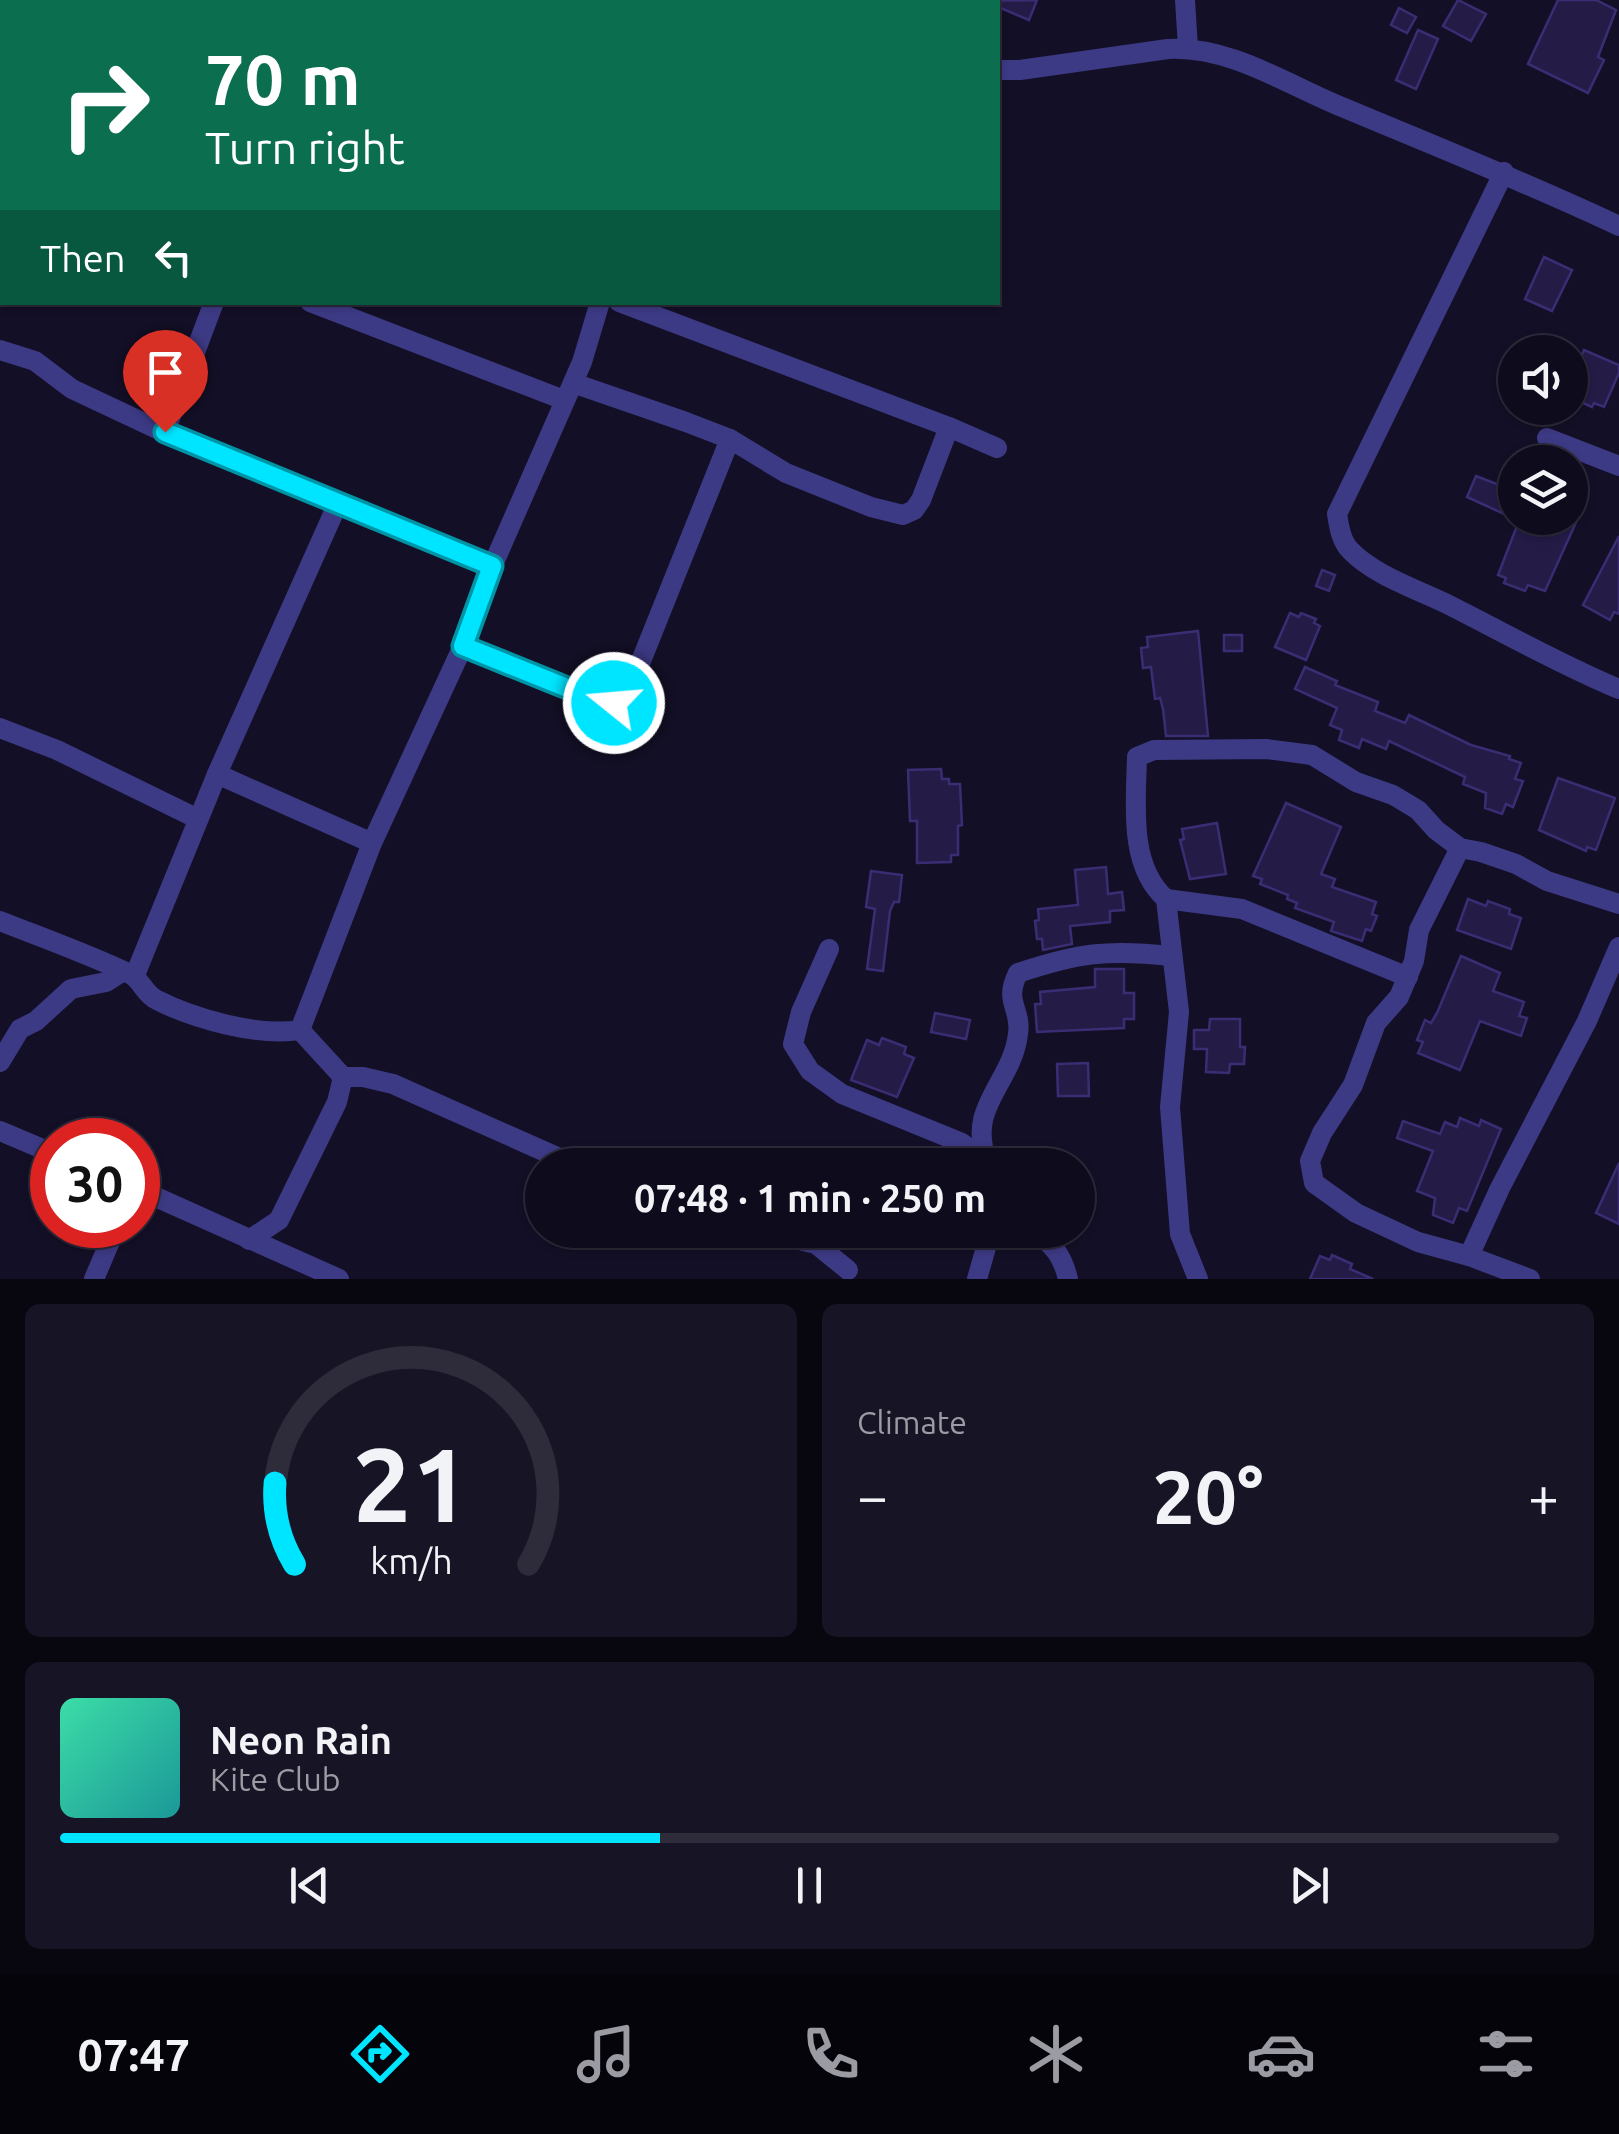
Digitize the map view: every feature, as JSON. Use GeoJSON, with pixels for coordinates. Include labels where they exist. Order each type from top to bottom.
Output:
{"type":"FeatureCollection","features":[{"type":"Feature","properties":{"kind":"street"},"geometry":{"type":"LineString","coordinates":[[1185,0],[1188,48]]}},
{"type":"Feature","properties":{"kind":"street"},"geometry":{"type":"LineString","coordinates":[[1000,70],[1188,48],[1224,55],[1393,129],[1504,172],[1619,226]]}},
{"type":"Feature","properties":{"kind":"street"},"geometry":{"type":"LineString","coordinates":[[1504,172],[1337,514],[1340,532],[1349,550],[1391,578],[1518,639],[1564,666],[1619,689]]}},
{"type":"Feature","properties":{"kind":"street"},"geometry":{"type":"LineString","coordinates":[[165,432],[213,305]]}},
{"type":"Feature","properties":{"kind":"street"},"geometry":{"type":"LineString","coordinates":[[319,305],[568,391],[632,401],[730,440],[786,473],[871,507],[904,515],[914,510],[920,500],[949,427]]}},
{"type":"Feature","properties":{"kind":"street"},"geometry":{"type":"LineString","coordinates":[[300,1030],[372,843],[463,646],[492,566],[525,498],[599,305]]}},
{"type":"Feature","properties":{"kind":"street"},"geometry":{"type":"LineString","coordinates":[[627,305],[997,448]]}},
{"type":"Feature","properties":{"kind":"street"},"geometry":{"type":"LineString","coordinates":[[0,350],[35,362],[72,390],[165,432],[492,566]]}},
{"type":"Feature","properties":{"kind":"street"},"geometry":{"type":"LineString","coordinates":[[1546,438],[1619,466]]}},
{"type":"Feature","properties":{"kind":"street"},"geometry":{"type":"LineString","coordinates":[[463,646],[592,698],[614,703],[629,690],[730,440]]}},
{"type":"Feature","properties":{"kind":"street"},"geometry":{"type":"LineString","coordinates":[[0,1062],[20,1029],[70,989],[129,973],[338,504]]}},
{"type":"Feature","properties":{"kind":"street"},"geometry":{"type":"LineString","coordinates":[[0,728],[57,750],[198,819]]}},
{"type":"Feature","properties":{"kind":"street"},"geometry":{"type":"LineString","coordinates":[[1408,977],[1242,909],[1166,899],[1152,887],[1136,823],[1137,757],[1154,750],[1266,749],[1312,754],[1356,782],[1393,795],[1418,810],[1460,848],[1516,864],[1566,888],[1619,904]]}},
{"type":"Feature","properties":{"kind":"street"},"geometry":{"type":"LineString","coordinates":[[217,774],[372,843]]}},
{"type":"Feature","properties":{"kind":"street"},"geometry":{"type":"LineString","coordinates":[[1460,848],[1419,930],[1399,997],[1376,1023],[1353,1086],[1322,1133],[1310,1161],[1314,1183],[1356,1213],[1418,1242],[1530,1279]]}},
{"type":"Feature","properties":{"kind":"street"},"geometry":{"type":"LineString","coordinates":[[1166,899],[1179,1012],[1170,1107],[1180,1234],[1198,1279]]}},
{"type":"Feature","properties":{"kind":"street"},"geometry":{"type":"LineString","coordinates":[[0,920],[129,973],[154,999],[191,1013],[256,1030],[300,1030]]}},
{"type":"Feature","properties":{"kind":"street"},"geometry":{"type":"LineString","coordinates":[[1469,1256],[1587,1022],[1619,946]]}},
{"type":"Feature","properties":{"kind":"street"},"geometry":{"type":"LineString","coordinates":[[828,949],[800,1012],[792,1044],[810,1072],[842,1094],[968,1148]]}},
{"type":"Feature","properties":{"kind":"street"},"geometry":{"type":"LineString","coordinates":[[982,1148],[979,1140],[986,1104],[1006,1072],[1019,1032],[1010,990],[1018,973],[1068,956],[1122,950],[1171,956]]}},
{"type":"Feature","properties":{"kind":"street"},"geometry":{"type":"LineString","coordinates":[[300,1030],[343,1077],[392,1084],[537,1148]]}},
{"type":"Feature","properties":{"kind":"street"},"geometry":{"type":"LineString","coordinates":[[250,1240],[278,1220],[337,1102],[343,1077]]}},
{"type":"Feature","properties":{"kind":"street"},"geometry":{"type":"LineString","coordinates":[[0,1130],[30,1143]]}},
{"type":"Feature","properties":{"kind":"street"},"geometry":{"type":"LineString","coordinates":[[160,1199],[339,1279]]}},
{"type":"Feature","properties":{"kind":"street"},"geometry":{"type":"LineString","coordinates":[[278,1220],[289,1256]]}},
{"type":"Feature","properties":{"kind":"street"},"geometry":{"type":"LineString","coordinates":[[94,1279],[107,1248]]}},
{"type":"Feature","properties":{"kind":"street"},"geometry":{"type":"LineString","coordinates":[[821,1248],[848,1270]]}},
{"type":"Feature","properties":{"kind":"street"},"geometry":{"type":"LineString","coordinates":[[977,1279],[985,1248]]}},
{"type":"Feature","properties":{"kind":"street"},"geometry":{"type":"LineString","coordinates":[[1054,1248],[1062,1256],[1068,1279]]}},
{"type":"Feature","properties":{"kind":"building"},"geometry":{"type":"Polygon","coordinates":[[[1037,0],[1029,20],[1000,8],[1000,1],[1037,0]]]}},
{"type":"Feature","properties":{"kind":"building"},"geometry":{"type":"Polygon","coordinates":[[[1458,0],[1486,14],[1471,41],[1443,26],[1458,0]]]}},
{"type":"Feature","properties":{"kind":"building"},"geometry":{"type":"Polygon","coordinates":[[[1558,0],[1596,0],[1616,10],[1598,57],[1604,60],[1588,93],[1528,64],[1558,0]]]}},
{"type":"Feature","properties":{"kind":"building"},"geometry":{"type":"Polygon","coordinates":[[[1399,8],[1416,17],[1407,33],[1391,25],[1399,8]]]}},
{"type":"Feature","properties":{"kind":"building"},"geometry":{"type":"Polygon","coordinates":[[[1418,30],[1438,39],[1416,89],[1396,80],[1418,30]]]}},
{"type":"Feature","properties":{"kind":"building"},"geometry":{"type":"Polygon","coordinates":[[[1544,257],[1572,270],[1552,311],[1525,299],[1544,257]]]}},
{"type":"Feature","properties":{"kind":"building"},"geometry":{"type":"Polygon","coordinates":[[[1588,352],[1619,365],[1604,407],[1594,403],[1592,407],[1588,405],[1588,352]]]}},
{"type":"Feature","properties":{"kind":"building"},"geometry":{"type":"Polygon","coordinates":[[[1476,476],[1498,484],[1498,511],[1467,497],[1476,476]]]}},
{"type":"Feature","properties":{"kind":"building"},"geometry":{"type":"Polygon","coordinates":[[[1513,535],[1570,535],[1545,591],[1528,585],[1525,591],[1504,583],[1506,578],[1498,575],[1513,535]]]}},
{"type":"Feature","properties":{"kind":"building"},"geometry":{"type":"Polygon","coordinates":[[[1619,536],[1619,614],[1614,612],[1610,620],[1583,605],[1619,536]]]}},
{"type":"Feature","properties":{"kind":"building"},"geometry":{"type":"Polygon","coordinates":[[[1322,570],[1335,575],[1329,591],[1316,586],[1322,570]]]}},
{"type":"Feature","properties":{"kind":"building"},"geometry":{"type":"Polygon","coordinates":[[[1290,613],[1316,619],[1314,623],[1320,626],[1306,660],[1275,647],[1290,613]]]}},
{"type":"Feature","properties":{"kind":"building"},"geometry":{"type":"Polygon","coordinates":[[[1198,631],[1208,736],[1166,736],[1160,698],[1155,699],[1151,667],[1143,668],[1141,648],[1148,647],[1147,637],[1198,631]]]}},
{"type":"Feature","properties":{"kind":"building"},"geometry":{"type":"Polygon","coordinates":[[[1224,635],[1242,635],[1242,651],[1224,651],[1224,635]]]}},
{"type":"Feature","properties":{"kind":"building"},"geometry":{"type":"Polygon","coordinates":[[[1305,667],[1337,681],[1335,685],[1378,702],[1375,711],[1405,723],[1409,715],[1471,745],[1521,763],[1515,779],[1523,781],[1513,807],[1506,804],[1502,814],[1485,808],[1486,793],[1463,784],[1465,777],[1389,741],[1386,749],[1362,739],[1359,748],[1339,740],[1342,730],[1330,725],[1337,708],[1295,689],[1305,667]]]}},
{"type":"Feature","properties":{"kind":"building"},"geometry":{"type":"Polygon","coordinates":[[[941,769],[942,779],[960,784],[962,825],[958,826],[958,855],[951,855],[951,862],[917,863],[917,821],[910,821],[908,770],[941,769]]]}},
{"type":"Feature","properties":{"kind":"building"},"geometry":{"type":"Polygon","coordinates":[[[1558,778],[1615,798],[1596,850],[1587,847],[1586,851],[1539,830],[1558,778]]]}},
{"type":"Feature","properties":{"kind":"building"},"geometry":{"type":"Polygon","coordinates":[[[1286,803],[1341,827],[1321,874],[1335,879],[1332,887],[1376,902],[1372,914],[1377,916],[1362,941],[1331,931],[1334,922],[1295,908],[1297,903],[1287,899],[1288,895],[1260,884],[1262,879],[1253,876],[1286,803]]]}},
{"type":"Feature","properties":{"kind":"building"},"geometry":{"type":"Polygon","coordinates":[[[1217,823],[1226,874],[1190,879],[1180,840],[1184,839],[1182,829],[1217,823]]]}},
{"type":"Feature","properties":{"kind":"building"},"geometry":{"type":"Polygon","coordinates":[[[1106,867],[1108,894],[1122,892],[1124,910],[1110,911],[1110,922],[1070,926],[1072,944],[1043,950],[1042,939],[1037,939],[1038,909],[1078,905],[1075,870],[1106,867]]]}},
{"type":"Feature","properties":{"kind":"building"},"geometry":{"type":"Polygon","coordinates":[[[871,871],[902,875],[899,902],[894,902],[890,911],[883,971],[867,969],[875,909],[866,907],[871,871]]]}},
{"type":"Feature","properties":{"kind":"building"},"geometry":{"type":"Polygon","coordinates":[[[1468,899],[1486,906],[1488,901],[1521,918],[1511,949],[1457,930],[1468,899]]]}},
{"type":"Feature","properties":{"kind":"building"},"geometry":{"type":"Polygon","coordinates":[[[1461,956],[1500,973],[1493,991],[1524,1002],[1519,1016],[1527,1018],[1521,1036],[1480,1021],[1460,1070],[1418,1053],[1423,1042],[1417,1040],[1425,1020],[1431,1023],[1437,1013],[1461,956]]]}},
{"type":"Feature","properties":{"kind":"building"},"geometry":{"type":"Polygon","coordinates":[[[1095,969],[1124,969],[1124,993],[1134,993],[1134,1019],[1124,1019],[1124,1028],[1037,1032],[1035,1004],[1041,1004],[1040,992],[1095,987],[1095,969]]]}},
{"type":"Feature","properties":{"kind":"building"},"geometry":{"type":"Polygon","coordinates":[[[935,1013],[970,1020],[966,1039],[931,1032],[935,1013]]]}},
{"type":"Feature","properties":{"kind":"building"},"geometry":{"type":"Polygon","coordinates":[[[1210,1019],[1240,1019],[1244,1064],[1230,1064],[1229,1073],[1206,1072],[1207,1049],[1194,1049],[1194,1030],[1209,1030],[1210,1019]]]}},
{"type":"Feature","properties":{"kind":"building"},"geometry":{"type":"Polygon","coordinates":[[[882,1038],[906,1047],[904,1054],[914,1058],[897,1097],[851,1080],[867,1040],[879,1045],[882,1038]]]}},
{"type":"Feature","properties":{"kind":"building"},"geometry":{"type":"Polygon","coordinates":[[[1088,1063],[1089,1096],[1058,1096],[1057,1064],[1088,1063]]]}},
{"type":"Feature","properties":{"kind":"building"},"geometry":{"type":"Polygon","coordinates":[[[1460,1118],[1479,1126],[1481,1120],[1501,1129],[1467,1211],[1459,1208],[1453,1223],[1433,1215],[1435,1198],[1417,1191],[1433,1151],[1397,1138],[1403,1121],[1440,1134],[1445,1122],[1457,1127],[1460,1118]]]}},
{"type":"Feature","properties":{"kind":"building"},"geometry":{"type":"Polygon","coordinates":[[[1619,1163],[1619,1224],[1596,1213],[1619,1163]]]}},
{"type":"Feature","properties":{"kind":"building"},"geometry":{"type":"Polygon","coordinates":[[[1332,1255],[1373,1279],[1310,1279],[1320,1256],[1330,1260],[1332,1255]]]}},
{"type":"Feature","properties":{"kind":"route"},"geometry":{"type":"LineString","coordinates":[[165,432],[492,566],[463,646],[592,698],[614,703]]}}]}
